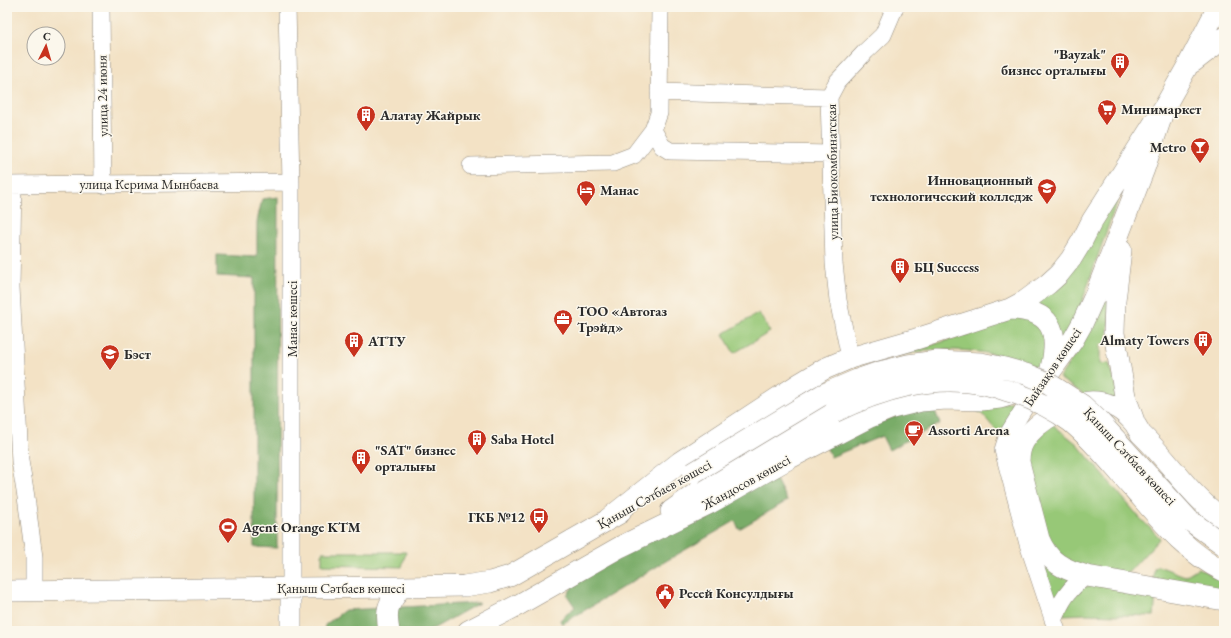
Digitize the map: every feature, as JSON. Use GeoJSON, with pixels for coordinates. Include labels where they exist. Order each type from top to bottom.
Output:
{"type":"FeatureCollection","features":[{"type":"Feature","properties":{"kind":"main road","name":"Байзақов көшесі"},"geometry":{"type":"LineString","coordinates":[[1010,309],[1026,301],[1048,284],[1059,274],[1071,259],[1092,221],[1187,67],[1218,7]]}},
{"type":"Feature","properties":{"kind":"main road"},"geometry":{"type":"LineString","coordinates":[[1187,67],[1224,38]]}},
{"type":"Feature","properties":{"kind":"main road","name":"Байзақов көшесі"},"geometry":{"type":"LineString","coordinates":[[1045,378],[1073,340],[1096,293],[1144,169],[1164,106]]}},
{"type":"Feature","properties":{"kind":"main road"},"geometry":{"type":"LineString","coordinates":[[1125,216],[1117,279],[1114,333],[1125,396],[1135,424]]}},
{"type":"Feature","properties":{"kind":"main road"},"geometry":{"type":"LineString","coordinates":[[608,519],[680,462],[799,384],[824,369],[850,358],[1010,309],[1026,310],[1040,314],[1051,326],[1054,347],[1045,378]]}},
{"type":"Feature","properties":{"kind":"main road","name":"Қаныш Сәтбаев көшесі"},"geometry":{"type":"LineString","coordinates":[[620,547],[698,481],[822,395],[880,372],[908,365],[937,361],[981,363],[1029,375],[1048,383],[1082,405],[1099,421],[1189,520],[1224,545]]}},
{"type":"Feature","properties":{"kind":"main road","name":"Жандосов көшесі"},"geometry":{"type":"LineString","coordinates":[[468,631],[520,604],[620,547],[710,503],[788,459],[870,417],[892,408],[921,401],[946,399],[982,400],[1000,398],[1026,390],[1045,378]]}},
{"type":"Feature","properties":{"kind":"main road","name":"Қаныш Сәтбаев көшесі"},"geometry":{"type":"LineString","coordinates":[[7,591],[464,586],[490,582],[510,576],[608,519],[698,481],[856,401],[897,388],[921,383],[948,380],[983,384],[1023,396],[1040,403],[1070,422],[1088,439],[1171,531],[1199,556],[1224,571]]}},
{"type":"Feature","properties":{"kind":"main road"},"geometry":{"type":"LineString","coordinates":[[1224,519],[1193,492],[1141,434],[1126,414],[1115,407],[1095,402],[1070,407],[1035,427],[1022,445],[1019,462],[1039,539],[1042,548],[1055,563],[1067,570],[1087,576],[1224,600]]}},
{"type":"Feature","properties":{"kind":"main road"},"geometry":{"type":"LineString","coordinates":[[389,631],[387,618],[389,604],[401,587]]}},
{"type":"Feature","properties":{"kind":"main road","name":"Манас көшесі"},"geometry":{"type":"LineString","coordinates":[[291,588],[292,631]]}},
{"type":"Feature","properties":{"kind":"street","name":"улица 24 июня"},"geometry":{"type":"LineString","coordinates":[[101,7],[103,185]]}},
{"type":"Feature","properties":{"kind":"street","name":"Манас көшесі"},"geometry":{"type":"LineString","coordinates":[[287,7],[291,182],[291,588]]}},
{"type":"Feature","properties":{"kind":"street"},"geometry":{"type":"LineString","coordinates":[[471,166],[613,163],[634,155],[653,130],[659,113],[660,7]]}},
{"type":"Feature","properties":{"kind":"street","name":"улица Биокомбинатская"},"geometry":{"type":"LineString","coordinates":[[850,358],[838,300],[834,264],[829,97],[837,82],[882,34],[895,7]]}},
{"type":"Feature","properties":{"kind":"street"},"geometry":{"type":"LineString","coordinates":[[659,92],[829,97]]}},
{"type":"Feature","properties":{"kind":"street"},"geometry":{"type":"LineString","coordinates":[[653,130],[662,146],[670,151],[831,154]]}},
{"type":"Feature","properties":{"kind":"street","name":"улица Керима Мынбаева"},"geometry":{"type":"LineString","coordinates":[[10,184],[103,185],[291,182]]}},
{"type":"Feature","properties":{"kind":"street"},"geometry":{"type":"LineString","coordinates":[[10,184],[11,287],[20,461],[34,557],[34,591]]}},
{"type":"Feature","properties":{"kind":"street","name":"Байзақов көшесі"},"geometry":{"type":"LineString","coordinates":[[1045,378],[1008,434],[1003,450],[1028,544],[1055,625]]}},
{"type":"Feature","properties":{"kind":"street"},"geometry":{"type":"LineString","coordinates":[[1055,625],[1062,600],[1070,589],[1087,576]]}},
{"type":"Feature","properties":{"kind":"green space"},"geometry":{"type":"Polygon","coordinates":[[[1127,176],[1082,302],[1064,341],[1032,305],[1127,176]]]}},
{"type":"Feature","properties":{"kind":"green space"},"geometry":{"type":"Polygon","coordinates":[[[278,197],[277,548],[254,547],[254,278],[217,276],[217,255],[257,257],[257,222],[262,199],[278,197]]]}},
{"type":"Feature","properties":{"kind":"green space"},"geometry":{"type":"Polygon","coordinates":[[[1114,270],[1107,343],[1100,345],[1100,364],[1109,363],[1122,402],[1083,394],[1059,378],[1079,349],[1114,270]]]}},
{"type":"Feature","properties":{"kind":"green space"},"geometry":{"type":"Polygon","coordinates":[[[759,313],[770,332],[734,353],[723,334],[759,313]]]}},
{"type":"Feature","properties":{"kind":"green space"},"geometry":{"type":"Polygon","coordinates":[[[1018,316],[1045,325],[1044,370],[1006,357],[981,352],[955,350],[930,351],[896,356],[988,328],[1018,316]]]}},
{"type":"Feature","properties":{"kind":"green space"},"geometry":{"type":"Polygon","coordinates":[[[1011,402],[1017,404],[1000,435],[983,415],[972,407],[1011,402]]]}},
{"type":"Feature","properties":{"kind":"green space"},"geometry":{"type":"Polygon","coordinates":[[[928,405],[934,408],[940,424],[889,450],[882,436],[831,457],[825,445],[852,432],[928,405]]]}},
{"type":"Feature","properties":{"kind":"green space"},"geometry":{"type":"Polygon","coordinates":[[[1052,424],[1077,444],[1139,517],[1160,538],[1125,576],[1071,565],[1049,542],[1027,470],[1029,448],[1052,424]]]}},
{"type":"Feature","properties":{"kind":"green space"},"geometry":{"type":"Polygon","coordinates":[[[1011,452],[1044,562],[1071,578],[1053,607],[1011,452]]]}},
{"type":"Feature","properties":{"kind":"green space"},"geometry":{"type":"Polygon","coordinates":[[[772,472],[787,501],[739,529],[735,521],[562,624],[560,620],[575,607],[567,595],[578,579],[772,472]]]}},
{"type":"Feature","properties":{"kind":"green space"},"geometry":{"type":"Polygon","coordinates":[[[322,552],[406,552],[402,567],[322,565],[322,552]]]}},
{"type":"Feature","properties":{"kind":"green space"},"geometry":{"type":"Polygon","coordinates":[[[1158,566],[1185,576],[1198,568],[1224,582],[1224,594],[1153,581],[1154,569],[1158,566]]]}},
{"type":"Feature","properties":{"kind":"green space"},"geometry":{"type":"Polygon","coordinates":[[[1099,583],[1156,593],[1154,616],[1086,614],[1063,615],[1071,599],[1084,587],[1099,583]]]}},
{"type":"Feature","properties":{"kind":"green space"},"geometry":{"type":"Polygon","coordinates":[[[479,603],[429,631],[324,631],[325,625],[345,610],[479,603]]]}},
{"type":"Feature","properties":{"kind":"place","name":"\"Bayzak\" бизнес орталығы"},"geometry":{"type":"Point","coordinates":[1120,79]}},
{"type":"Feature","properties":{"kind":"place","name":"Минимаркет"},"geometry":{"type":"Point","coordinates":[1107,126]}},
{"type":"Feature","properties":{"kind":"place","name":"Алатау Жайрык"},"geometry":{"type":"Point","coordinates":[366,132]}},
{"type":"Feature","properties":{"kind":"place","name":"Metro"},"geometry":{"type":"Point","coordinates":[1200,164]}},
{"type":"Feature","properties":{"kind":"place","name":"Инновационный технологический колледж"},"geometry":{"type":"Point","coordinates":[1047,205]}},
{"type":"Feature","properties":{"kind":"place","name":"Манас"},"geometry":{"type":"Point","coordinates":[586,207]}},
{"type":"Feature","properties":{"kind":"place","name":"БЦ Success"},"geometry":{"type":"Point","coordinates":[900,284]}},
{"type":"Feature","properties":{"kind":"place","name":"ТОО «Автогаз Трэйд»"},"geometry":{"type":"Point","coordinates":[563,336]}},
{"type":"Feature","properties":{"kind":"place","name":"Almaty Towers"},"geometry":{"type":"Point","coordinates":[1203,357]}},
{"type":"Feature","properties":{"kind":"place","name":"АТТУ"},"geometry":{"type":"Point","coordinates":[354,358]}},
{"type":"Feature","properties":{"kind":"place","name":"Бэст"},"geometry":{"type":"Point","coordinates":[110,371]}},
{"type":"Feature","properties":{"kind":"place","name":"Assorti Arena"},"geometry":{"type":"Point","coordinates":[914,447]}},
{"type":"Feature","properties":{"kind":"place","name":"Saba Hotel"},"geometry":{"type":"Point","coordinates":[477,456]}},
{"type":"Feature","properties":{"kind":"place","name":"\"SAT\" бизнес орталығы"},"geometry":{"type":"Point","coordinates":[361,475]}},
{"type":"Feature","properties":{"kind":"place","name":"ГКБ №12"},"geometry":{"type":"Point","coordinates":[539,534]}},
{"type":"Feature","properties":{"kind":"place","name":"Agent Orange KTM"},"geometry":{"type":"Point","coordinates":[228,544]}},
{"type":"Feature","properties":{"kind":"place","name":"Ресей Консулдығы"},"geometry":{"type":"Point","coordinates":[665,610]}}]}
